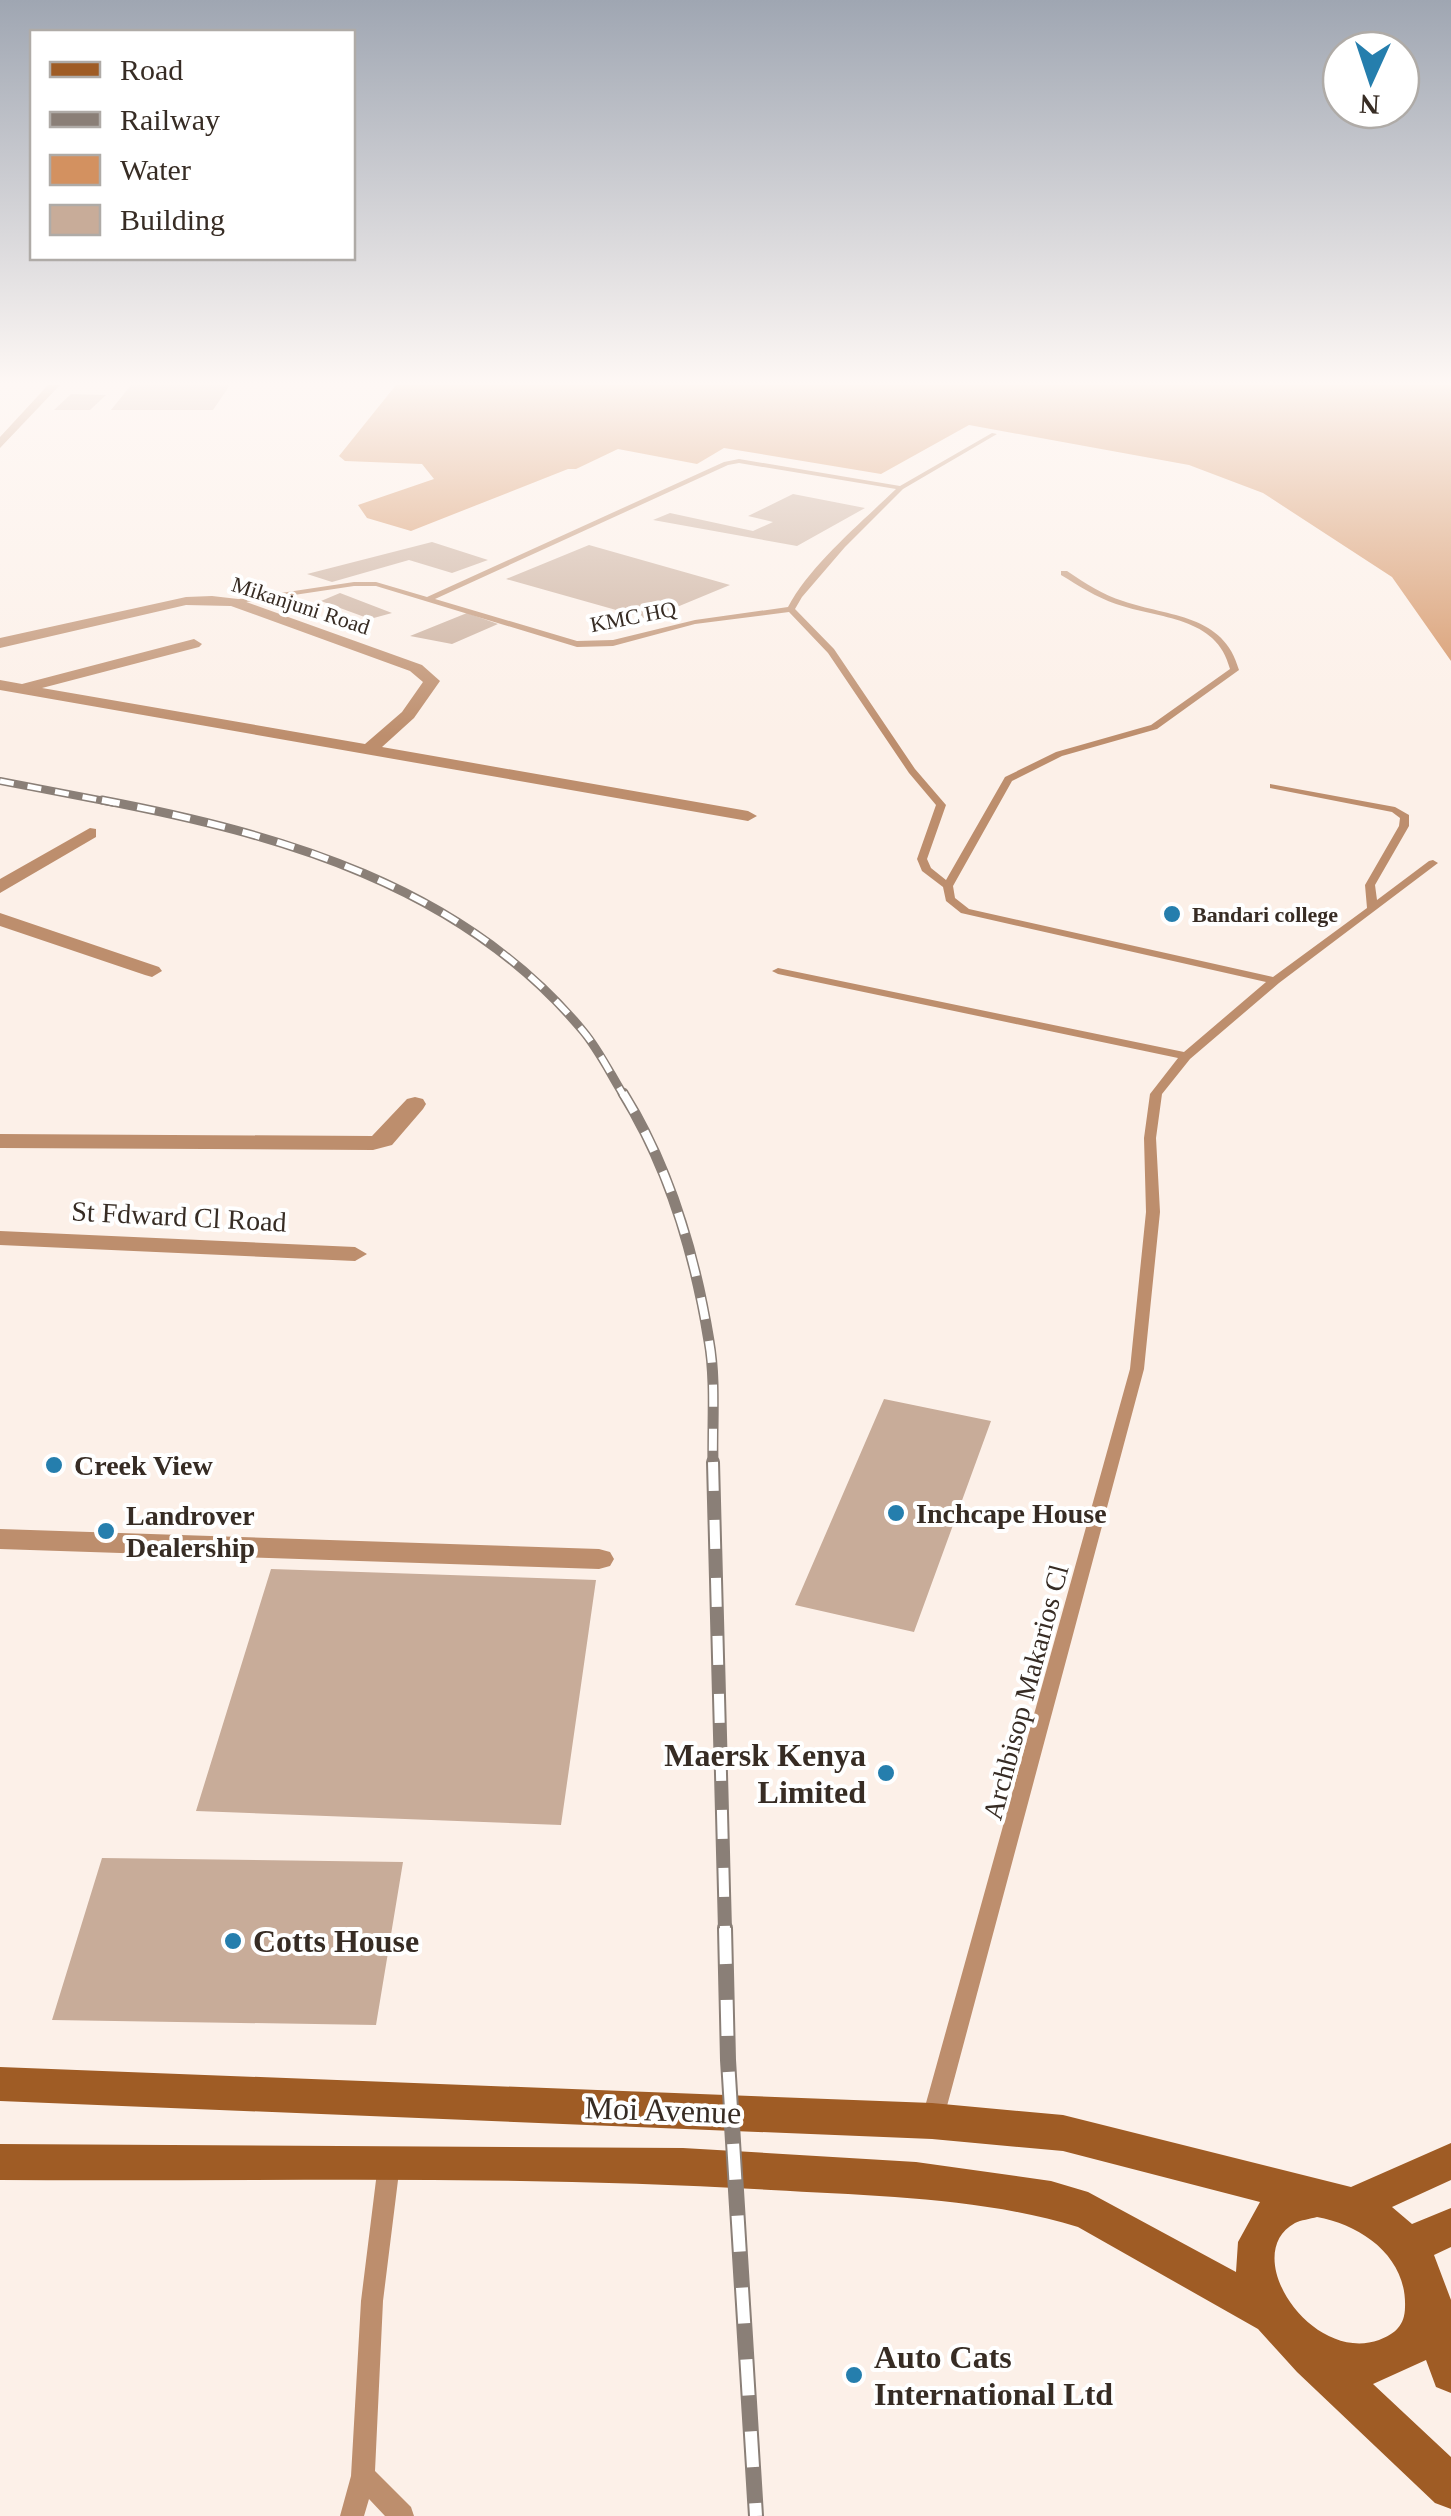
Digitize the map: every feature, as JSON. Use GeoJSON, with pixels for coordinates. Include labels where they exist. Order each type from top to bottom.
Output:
{"type":"FeatureCollection","features":[{"type":"Feature","properties":{"kind":"main road","name":"Moi Avenue"},"geometry":{"type":"LineString","coordinates":[[0,2084],[932,2122],[1063,2132],[1337,2201]]}},
{"type":"Feature","properties":{"kind":"main road"},"geometry":{"type":"LineString","coordinates":[[1451,2161],[1337,2201],[1282,2210],[1258,2235],[1254,2273],[1267,2312],[1451,2487]]}},
{"type":"Feature","properties":{"kind":"main road","name":"Moi Avenue"},"geometry":{"type":"LineString","coordinates":[[0,2162],[683,2166],[916,2180],[1051,2200],[1088,2211],[1267,2312]]}},
{"type":"Feature","properties":{"kind":"main road"},"geometry":{"type":"LineString","coordinates":[[1337,2201],[1398,2230],[1411,2246],[1429,2285],[1451,2372]]}},
{"type":"Feature","properties":{"kind":"main road"},"geometry":{"type":"LineString","coordinates":[[1411,2246],[1451,2227]]}},
{"type":"Feature","properties":{"kind":"main road"},"geometry":{"type":"LineString","coordinates":[[1300,2345],[1343,2364],[1387,2362],[1419,2339],[1431,2302]]}},
{"type":"Feature","properties":{"kind":"street","name":"Mikanjuni Road"},"geometry":{"type":"LineString","coordinates":[[0,643],[186,601],[233,602],[416,668],[432,682],[408,715],[368,750]]}},
{"type":"Feature","properties":{"kind":"street"},"geometry":{"type":"LineString","coordinates":[[20,688],[194,644]]}},
{"type":"Feature","properties":{"kind":"street"},"geometry":{"type":"LineString","coordinates":[[0,685],[748,816]]}},
{"type":"Feature","properties":{"kind":"street"},"geometry":{"type":"LineString","coordinates":[[0,887],[90,833]]}},
{"type":"Feature","properties":{"kind":"street"},"geometry":{"type":"LineString","coordinates":[[0,919],[152,972]]}},
{"type":"Feature","properties":{"kind":"street"},"geometry":{"type":"LineString","coordinates":[[0,1141],[373,1143],[384,1140],[414,1104]]}},
{"type":"Feature","properties":{"kind":"street","name":"St Fdward Cl Road"},"geometry":{"type":"LineString","coordinates":[[0,1238],[356,1254]]}},
{"type":"Feature","properties":{"kind":"street"},"geometry":{"type":"LineString","coordinates":[[0,1539],[599,1559]]}},
{"type":"Feature","properties":{"kind":"lane"},"geometry":{"type":"LineString","coordinates":[[428,599],[640,502]]}},
{"type":"Feature","properties":{"kind":"lane"},"geometry":{"type":"LineString","coordinates":[[885,502],[842,545],[791,609],[831,651],[912,771],[941,805],[922,859],[926,869],[948,886]]}},
{"type":"Feature","properties":{"kind":"lane"},"geometry":{"type":"LineString","coordinates":[[1064,573],[1120,604],[1201,627],[1226,643],[1236,670],[1174,717],[1154,727],[1059,754],[1008,779],[948,886],[950,899],[965,911],[1275,981]]}},
{"type":"Feature","properties":{"kind":"lane","name":"KMC HQ"},"geometry":{"type":"LineString","coordinates":[[233,602],[366,583],[577,644],[597,645],[695,622],[791,609]]}},
{"type":"Feature","properties":{"kind":"lane"},"geometry":{"type":"LineString","coordinates":[[1273,786],[1394,810],[1404,817],[1404,826],[1370,885],[1372,909]]}},
{"type":"Feature","properties":{"kind":"lane","name":"Archbisop Makarios Cl"},"geometry":{"type":"LineString","coordinates":[[932,2122],[1123,1431],[1146,1302],[1154,1212],[1150,1138],[1156,1094],[1186,1056],[1275,981],[1432,863]]}},
{"type":"Feature","properties":{"kind":"lane"},"geometry":{"type":"LineString","coordinates":[[778,972],[1186,1056]]}},
{"type":"Feature","properties":{"kind":"lane"},"geometry":{"type":"LineString","coordinates":[[352,2516],[363,2476],[372,2301],[389,2163]]}},
{"type":"Feature","properties":{"kind":"lane"},"geometry":{"type":"LineString","coordinates":[[363,2476],[402,2516]]}},
{"type":"Feature","properties":{"kind":"water"},"geometry":{"type":"Polygon","coordinates":[[[483,502],[411,531],[367,518],[358,505],[483,502]]]}},
{"type":"Feature","properties":{"kind":"water"},"geometry":{"type":"Polygon","coordinates":[[[1277,502],[1451,502],[1451,661],[1392,577],[1277,502]]]}},
{"type":"Feature","properties":{"kind":"building"},"geometry":{"type":"Polygon","coordinates":[[[776,502],[836,502],[865,508],[797,546],[653,520],[670,513],[753,531],[773,522],[748,516],[776,502]]]}},
{"type":"Feature","properties":{"kind":"building"},"geometry":{"type":"Polygon","coordinates":[[[432,542],[488,560],[452,573],[409,560],[332,582],[307,574],[432,542]]]}},
{"type":"Feature","properties":{"kind":"building"},"geometry":{"type":"Polygon","coordinates":[[[589,545],[730,585],[648,619],[506,579],[589,545]]]}},
{"type":"Feature","properties":{"kind":"building"},"geometry":{"type":"Polygon","coordinates":[[[340,593],[392,613],[370,619],[321,601],[340,593]]]}},
{"type":"Feature","properties":{"kind":"building"},"geometry":{"type":"Polygon","coordinates":[[[467,613],[498,624],[452,644],[410,636],[467,613]]]}},
{"type":"Feature","properties":{"kind":"building","name":"Inchcape House"},"geometry":{"type":"Polygon","coordinates":[[[884,1399],[991,1421],[914,1632],[795,1605],[884,1399]]]}},
{"type":"Feature","properties":{"kind":"building"},"geometry":{"type":"Polygon","coordinates":[[[271,1569],[596,1580],[561,1825],[196,1811],[271,1569]]]}},
{"type":"Feature","properties":{"kind":"building","name":"Cotts House"},"geometry":{"type":"Polygon","coordinates":[[[102,1858],[403,1862],[376,2025],[52,2020],[102,1858]]]}},
{"type":"Feature","properties":{"kind":"railway"},"geometry":{"type":"LineString","coordinates":[[0,781],[115,803]]}},
{"type":"Feature","properties":{"kind":"railway"},"geometry":{"type":"LineString","coordinates":[[102,800],[235,830],[301,850],[425,903],[482,938],[535,981],[589,1038],[624,1096]]}},
{"type":"Feature","properties":{"kind":"railway"},"geometry":{"type":"LineString","coordinates":[[623,1093],[667,1181],[696,1276],[711,1356],[713,1462]]}},
{"type":"Feature","properties":{"kind":"railway"},"geometry":{"type":"LineString","coordinates":[[713,1462],[725,1930]]}},
{"type":"Feature","properties":{"kind":"railway"},"geometry":{"type":"LineString","coordinates":[[725,1928],[728,2060],[756,2516]]}},
{"type":"Feature","properties":{"kind":"place","name":"Bandari college"},"geometry":{"type":"Point","coordinates":[1172,914]}},
{"type":"Feature","properties":{"kind":"place","name":"Creek View"},"geometry":{"type":"Point","coordinates":[54,1465]}},
{"type":"Feature","properties":{"kind":"place","name":"Inchcape House"},"geometry":{"type":"Point","coordinates":[896,1513]}},
{"type":"Feature","properties":{"kind":"place","name":"Landrover Dealership"},"geometry":{"type":"Point","coordinates":[106,1531]}},
{"type":"Feature","properties":{"kind":"place","name":"Maersk Kenya Limited"},"geometry":{"type":"Point","coordinates":[886,1773]}},
{"type":"Feature","properties":{"kind":"place","name":"Cotts House"},"geometry":{"type":"Point","coordinates":[233,1941]}},
{"type":"Feature","properties":{"kind":"place","name":"Auto Cats International Ltd"},"geometry":{"type":"Point","coordinates":[854,2375]}}]}
